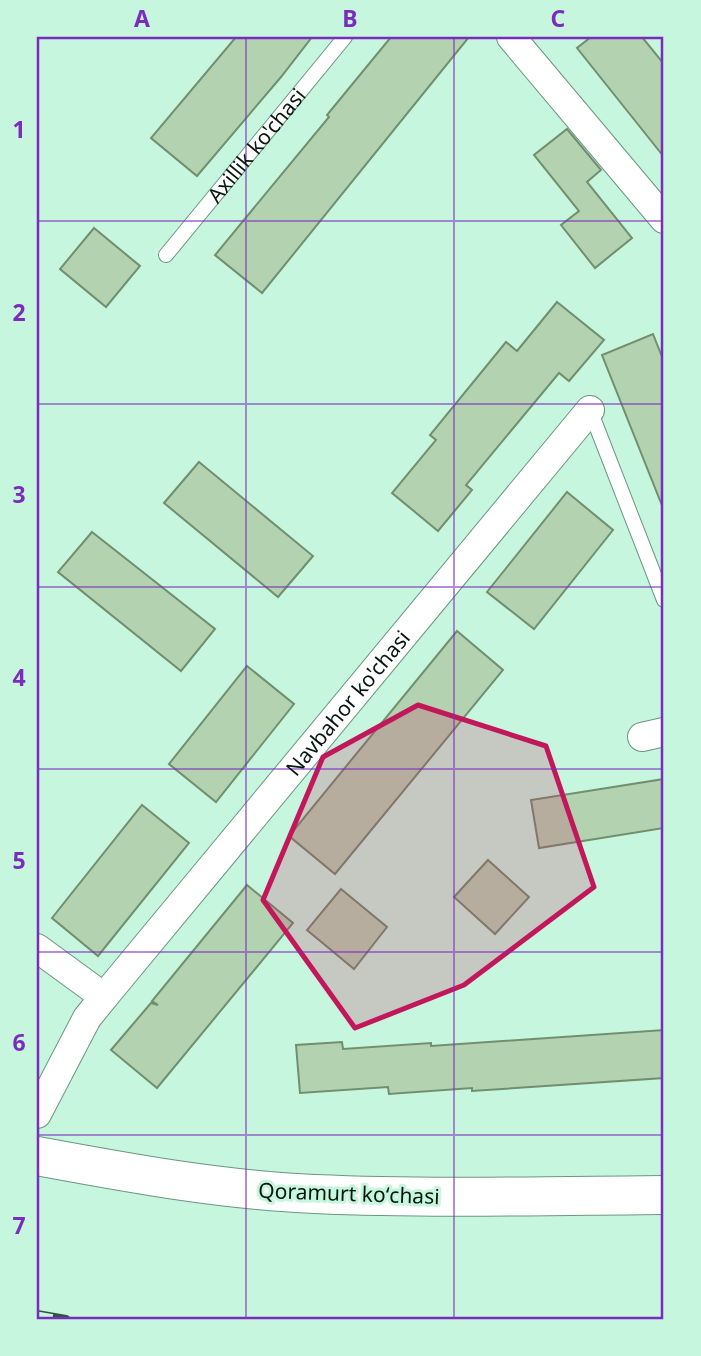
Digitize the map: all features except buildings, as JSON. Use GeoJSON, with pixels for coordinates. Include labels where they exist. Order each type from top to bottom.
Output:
{"type":"FeatureCollection","features":[{"type":"Feature","properties":{"kind":"main road","name":"Qoramurt koʻchasi"},"geometry":{"type":"LineString","coordinates":[[37,1156],[176,1180],[313,1194],[438,1197],[664,1195]]}},
{"type":"Feature","properties":{"kind":"main road","name":"Qoramurt koʻchasi"},"geometry":{"type":"LineString","coordinates":[[37,1169],[176,1193],[274,1204],[439,1210],[664,1209]]}},
{"type":"Feature","properties":{"kind":"street"},"geometry":{"type":"LineString","coordinates":[[510,37],[664,219]]}},
{"type":"Feature","properties":{"kind":"street","name":"Navbahor ko'chasi"},"geometry":{"type":"LineString","coordinates":[[37,1114],[87,1018],[590,410]]}},
{"type":"Feature","properties":{"kind":"street"},"geometry":{"type":"LineString","coordinates":[[37,948],[104,997]]}},
{"type":"Feature","properties":{"kind":"lane","name":"Axillik ko'chasi"},"geometry":{"type":"LineString","coordinates":[[166,255],[345,37]]}},
{"type":"Feature","properties":{"kind":"lane"},"geometry":{"type":"LineString","coordinates":[[590,410],[664,600]]}},
{"type":"Feature","properties":{"kind":"highlighted area"},"geometry":{"type":"Polygon","coordinates":[[[418,705],[546,746],[594,887],[464,985],[355,1028],[263,900],[323,757],[418,705]]]}},
{"type":"Feature","properties":{"kind":"railway"},"geometry":{"type":"LineString","coordinates":[[37,1314],[66,1319]]}}]}
